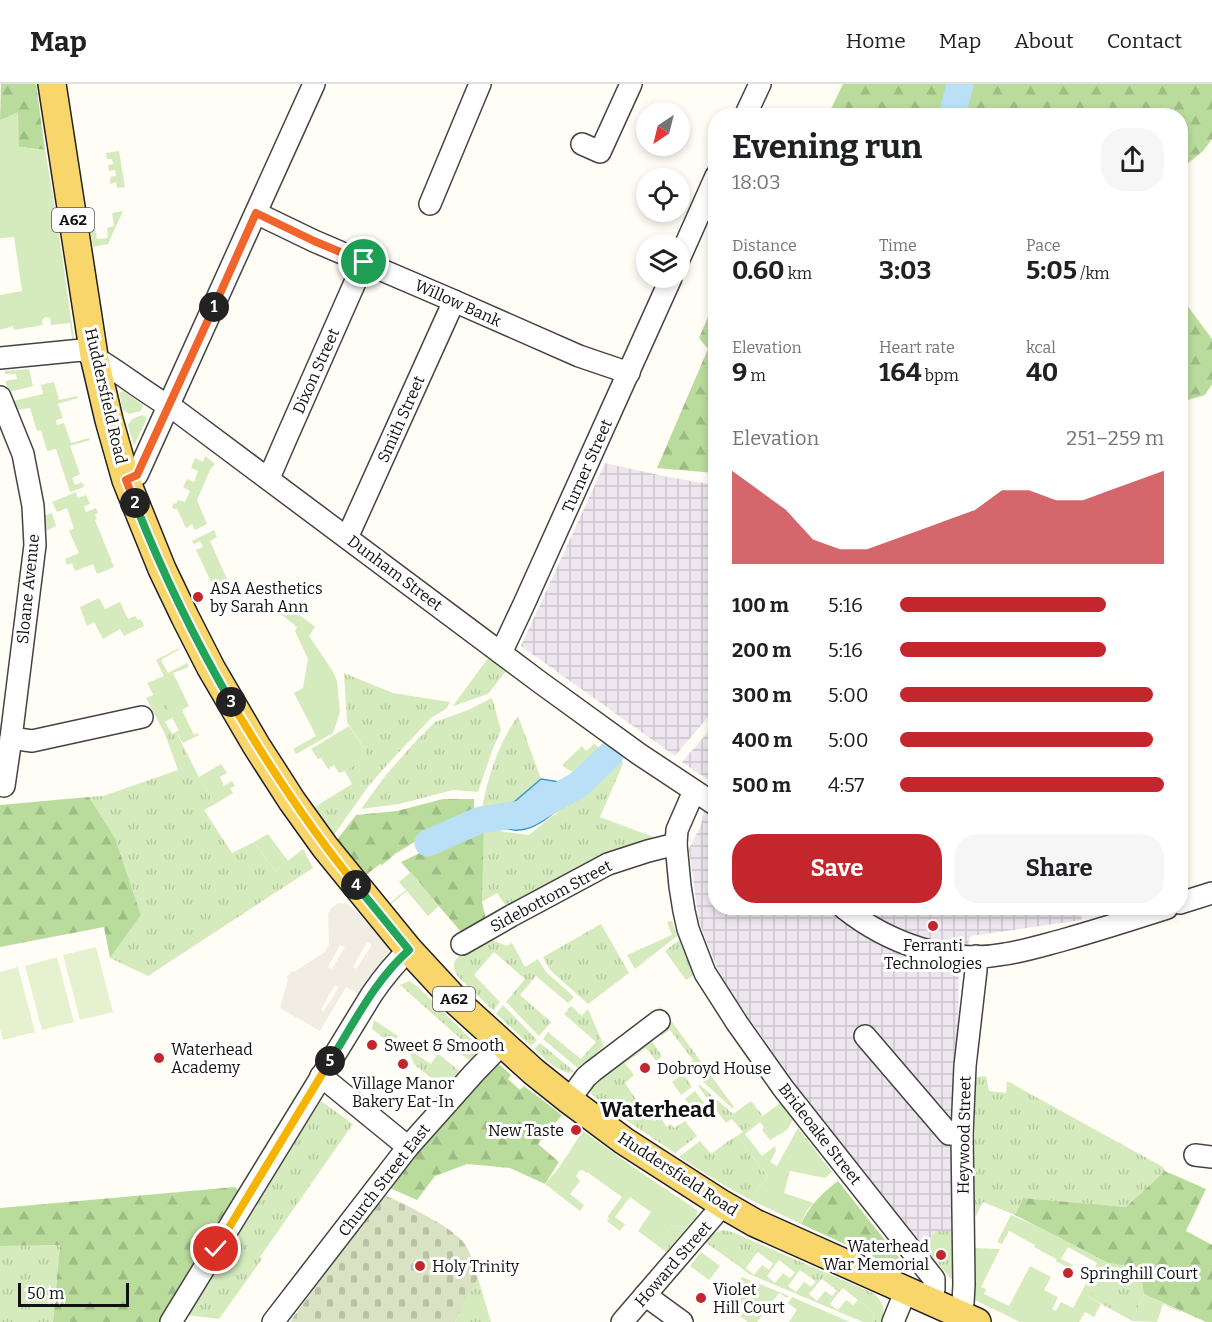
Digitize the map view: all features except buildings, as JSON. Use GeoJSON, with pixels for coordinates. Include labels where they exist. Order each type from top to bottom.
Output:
{"type":"FeatureCollection","features":[{"type":"Feature","properties":{"kind":"main road","name":"Huddersfield Road"},"geometry":{"type":"LineString","coordinates":[[52,84],[105,363],[109,420],[126,480],[162,569],[211,668],[256,745],[325,847],[409,950],[458,1003],[502,1044],[569,1100],[624,1141],[755,1223],[968,1318]]}},
{"type":"Feature","properties":{"kind":"street"},"geometry":{"type":"LineString","coordinates":[[126,480],[137,475],[314,84]]}},
{"type":"Feature","properties":{"kind":"street"},"geometry":{"type":"LineString","coordinates":[[430,204],[480,84]]}},
{"type":"Feature","properties":{"kind":"street"},"geometry":{"type":"LineString","coordinates":[[582,144],[600,152],[631,84]]}},
{"type":"Feature","properties":{"kind":"street"},"geometry":{"type":"LineString","coordinates":[[749,108],[760,84]]}},
{"type":"Feature","properties":{"kind":"street"},"geometry":{"type":"LineString","coordinates":[[690,234],[708,194]]}},
{"type":"Feature","properties":{"kind":"street","name":"Willow Bank"},"geometry":{"type":"LineString","coordinates":[[256,213],[314,241],[579,356],[629,373]]}},
{"type":"Feature","properties":{"kind":"street","name":"Dixon Street"},"geometry":{"type":"LineString","coordinates":[[267,478],[364,262]]}},
{"type":"Feature","properties":{"kind":"street","name":"Turner Street"},"geometry":{"type":"LineString","coordinates":[[501,653],[667,288]]}},
{"type":"Feature","properties":{"kind":"street","name":"Smith Street"},"geometry":{"type":"LineString","coordinates":[[346,536],[454,301]]}},
{"type":"Feature","properties":{"kind":"street"},"geometry":{"type":"LineString","coordinates":[[0,358],[82,350],[105,363]]}},
{"type":"Feature","properties":{"kind":"street","name":"Dunham Street"},"geometry":{"type":"LineString","coordinates":[[105,363],[177,411],[501,653],[639,754],[708,801]]}},
{"type":"Feature","properties":{"kind":"street","name":"Sloane Avenue"},"geometry":{"type":"LineString","coordinates":[[0,397],[23,454],[33,506],[35,545],[3,786]]}},
{"type":"Feature","properties":{"kind":"street"},"geometry":{"type":"LineString","coordinates":[[11,738],[32,741],[142,717]]}},
{"type":"Feature","properties":{"kind":"street","name":"Brideoake Street"},"geometry":{"type":"LineString","coordinates":[[694,791],[677,830],[676,844],[680,886],[688,929],[705,973],[783,1088],[934,1279],[934,1289],[918,1295]]}},
{"type":"Feature","properties":{"kind":"street","name":"Sidebottom Street"},"geometry":{"type":"LineString","coordinates":[[462,944],[608,864],[676,844]]}},
{"type":"Feature","properties":{"kind":"street"},"geometry":{"type":"LineString","coordinates":[[1188,900],[1212,893]]}},
{"type":"Feature","properties":{"kind":"street"},"geometry":{"type":"LineString","coordinates":[[854,915],[870,927],[903,943],[931,952],[976,956],[1005,955],[1145,915]]}},
{"type":"Feature","properties":{"kind":"street"},"geometry":{"type":"LineString","coordinates":[[171,1322],[383,978],[409,950]]}},
{"type":"Feature","properties":{"kind":"street","name":"Heywood Street"},"geometry":{"type":"LineString","coordinates":[[968,1318],[963,1303],[962,1134],[965,1066],[976,956]]}},
{"type":"Feature","properties":{"kind":"street"},"geometry":{"type":"LineString","coordinates":[[569,1100],[586,1077],[659,1021]]}},
{"type":"Feature","properties":{"kind":"street"},"geometry":{"type":"LineString","coordinates":[[865,1036],[950,1134],[962,1134]]}},
{"type":"Feature","properties":{"kind":"street","name":"Church Street East"},"geometry":{"type":"LineString","coordinates":[[273,1322],[408,1147],[502,1044]]}},
{"type":"Feature","properties":{"kind":"street"},"geometry":{"type":"LineString","coordinates":[[321,1076],[408,1147]]}},
{"type":"Feature","properties":{"kind":"street","name":"Howard Street"},"geometry":{"type":"LineString","coordinates":[[622,1322],[722,1204]]}},
{"type":"Feature","properties":{"kind":"street"},"geometry":{"type":"LineString","coordinates":[[645,1295],[682,1322]]}},
{"type":"Feature","properties":{"kind":"street"},"geometry":{"type":"LineString","coordinates":[[893,1322],[918,1295]]}},
{"type":"Feature","properties":{"kind":"shaded area"},"geometry":{"type":"Polygon","coordinates":[[[605,463],[708,484],[708,718],[675,756],[521,646],[605,463]]]}},
{"type":"Feature","properties":{"kind":"shaded area"},"geometry":{"type":"Polygon","coordinates":[[[708,732],[708,780],[682,762],[708,732]]]}},
{"type":"Feature","properties":{"kind":"shaded area"},"geometry":{"type":"Polygon","coordinates":[[[708,791],[708,915],[1081,915],[1082,920],[971,936],[959,969],[954,1231],[935,1231],[926,1249],[799,1089],[722,980],[699,922],[689,849],[701,825],[708,791]]]}},
{"type":"Feature","properties":{"kind":"shaded area"},"geometry":{"type":"Polygon","coordinates":[[[338,903],[348,904],[389,948],[361,993],[346,987],[320,1031],[280,1008],[288,979],[286,977],[292,971],[294,972],[325,952],[329,944],[328,914],[331,908],[338,903]],[[367,942],[353,967],[356,969],[372,945],[367,942]],[[340,945],[328,967],[332,969],[345,947],[340,945]],[[335,985],[321,1009],[324,1011],[339,987],[335,985]]]}},
{"type":"Feature","properties":{"kind":"green space"},"geometry":{"type":"Polygon","coordinates":[[[1,84],[36,84],[45,150],[19,147],[0,120],[1,84]]]}},
{"type":"Feature","properties":{"kind":"green space"},"geometry":{"type":"Polygon","coordinates":[[[843,84],[1212,84],[1212,139],[1203,151],[1188,163],[1188,108],[831,108],[843,84]]]}},
{"type":"Feature","properties":{"kind":"green space"},"geometry":{"type":"Polygon","coordinates":[[[18,112],[19,147],[45,150],[74,339],[72,339],[70,323],[51,325],[50,318],[45,317],[42,320],[43,325],[14,330],[13,326],[0,330],[0,295],[22,291],[14,237],[0,238],[0,120],[18,112]]]}},
{"type":"Feature","properties":{"kind":"green space"},"geometry":{"type":"Polygon","coordinates":[[[119,151],[125,187],[117,188],[116,182],[110,184],[110,177],[116,176],[115,170],[109,171],[108,165],[113,164],[112,159],[107,159],[106,153],[119,151]]]}},
{"type":"Feature","properties":{"kind":"green space"},"geometry":{"type":"Polygon","coordinates":[[[123,211],[108,244],[93,247],[88,217],[93,216],[97,239],[108,238],[107,228],[114,226],[112,213],[123,211]]]}},
{"type":"Feature","properties":{"kind":"green space"},"geometry":{"type":"Polygon","coordinates":[[[1188,306],[1212,339],[1212,384],[1205,395],[1188,400],[1188,306]]]}},
{"type":"Feature","properties":{"kind":"green space"},"geometry":{"type":"Polygon","coordinates":[[[708,317],[708,349],[699,338],[708,317]]]}},
{"type":"Feature","properties":{"kind":"green space"},"geometry":{"type":"Polygon","coordinates":[[[708,349],[708,472],[657,468],[708,349]]]}},
{"type":"Feature","properties":{"kind":"green space"},"geometry":{"type":"Polygon","coordinates":[[[29,369],[33,386],[9,392],[5,381],[17,379],[16,374],[5,374],[5,371],[29,369]]]}},
{"type":"Feature","properties":{"kind":"green space"},"geometry":{"type":"Polygon","coordinates":[[[54,382],[59,400],[77,396],[78,398],[58,404],[63,418],[56,420],[57,425],[64,423],[71,443],[89,438],[90,440],[70,446],[80,474],[72,478],[75,485],[82,482],[84,487],[70,492],[56,449],[47,451],[41,430],[37,431],[30,408],[16,410],[13,401],[43,394],[41,385],[54,382]]]}},
{"type":"Feature","properties":{"kind":"green space"},"geometry":{"type":"Polygon","coordinates":[[[123,391],[143,405],[141,411],[129,414],[123,410],[119,393],[123,391]]]}},
{"type":"Feature","properties":{"kind":"green space"},"geometry":{"type":"Polygon","coordinates":[[[142,415],[147,418],[134,446],[128,425],[132,419],[142,415]]]}},
{"type":"Feature","properties":{"kind":"green space"},"geometry":{"type":"Polygon","coordinates":[[[205,456],[215,464],[197,500],[207,524],[195,530],[192,524],[186,528],[177,509],[172,507],[178,500],[185,502],[190,491],[183,487],[187,479],[194,482],[198,471],[191,468],[195,458],[203,462],[205,456]]]}},
{"type":"Feature","properties":{"kind":"green space"},"geometry":{"type":"Polygon","coordinates":[[[76,492],[78,498],[86,495],[90,504],[84,506],[86,512],[96,508],[98,513],[95,515],[97,519],[95,520],[114,567],[97,574],[93,564],[75,571],[72,563],[67,565],[65,559],[79,553],[69,531],[74,528],[67,508],[57,512],[52,502],[76,492]]]}},
{"type":"Feature","properties":{"kind":"green space"},"geometry":{"type":"Polygon","coordinates":[[[52,513],[56,526],[46,531],[44,516],[52,513]]]}},
{"type":"Feature","properties":{"kind":"green space"},"geometry":{"type":"Polygon","coordinates":[[[214,530],[217,537],[210,541],[227,579],[213,586],[196,550],[203,547],[200,541],[194,544],[192,541],[214,530]]]}},
{"type":"Feature","properties":{"kind":"green space"},"geometry":{"type":"Polygon","coordinates":[[[99,598],[105,609],[120,602],[128,619],[135,616],[138,620],[141,619],[144,626],[124,636],[120,629],[103,639],[94,622],[87,626],[80,607],[99,598]]]}},
{"type":"Feature","properties":{"kind":"green space"},"geometry":{"type":"Polygon","coordinates":[[[288,606],[315,627],[309,636],[337,681],[340,712],[333,733],[296,754],[293,749],[316,736],[294,693],[303,688],[308,659],[295,631],[297,627],[282,615],[288,606]]]}},
{"type":"Feature","properties":{"kind":"green space"},"geometry":{"type":"Polygon","coordinates":[[[179,648],[161,660],[168,673],[187,663],[189,667],[173,673],[189,706],[182,710],[194,735],[198,733],[199,735],[183,743],[176,732],[179,730],[161,693],[154,696],[147,683],[164,676],[156,660],[179,648]]]}},
{"type":"Feature","properties":{"kind":"green space"},"geometry":{"type":"Polygon","coordinates":[[[488,658],[506,671],[488,694],[453,706],[488,658]]]}},
{"type":"Feature","properties":{"kind":"green space"},"geometry":{"type":"Polygon","coordinates":[[[344,673],[393,693],[450,702],[446,709],[431,718],[370,784],[333,836],[313,808],[352,784],[345,771],[364,759],[366,751],[347,722],[344,673]]]}},
{"type":"Feature","properties":{"kind":"green space"},"geometry":{"type":"Polygon","coordinates":[[[161,692],[173,717],[165,722],[172,734],[176,732],[215,804],[204,810],[232,853],[254,842],[275,871],[303,849],[313,868],[148,976],[110,958],[141,915],[115,838],[89,797],[103,796],[178,770],[165,734],[146,698],[161,692]]]}},
{"type":"Feature","properties":{"kind":"green space"},"geometry":{"type":"Polygon","coordinates":[[[492,698],[501,730],[478,792],[453,790],[399,804],[361,809],[385,776],[435,722],[492,698]]]}},
{"type":"Feature","properties":{"kind":"green space"},"geometry":{"type":"Polygon","coordinates":[[[518,716],[541,779],[499,815],[481,813],[494,762],[518,716]]]}},
{"type":"Feature","properties":{"kind":"green space"},"geometry":{"type":"Polygon","coordinates":[[[349,726],[366,751],[364,759],[339,773],[334,765],[328,769],[311,749],[349,726]]]}},
{"type":"Feature","properties":{"kind":"green space"},"geometry":{"type":"Polygon","coordinates":[[[594,744],[606,755],[583,776],[562,765],[582,746],[586,751],[594,744]]]}},
{"type":"Feature","properties":{"kind":"green space"},"geometry":{"type":"Polygon","coordinates":[[[615,756],[621,759],[623,764],[600,817],[653,837],[644,844],[515,909],[506,906],[497,893],[482,902],[484,829],[529,835],[575,798],[615,756]]]}},
{"type":"Feature","properties":{"kind":"green space"},"geometry":{"type":"Polygon","coordinates":[[[221,764],[227,773],[220,777],[224,786],[232,781],[235,786],[230,788],[233,793],[215,804],[199,777],[221,764]]]}},
{"type":"Feature","properties":{"kind":"green space"},"geometry":{"type":"Polygon","coordinates":[[[89,797],[115,838],[141,915],[110,958],[104,927],[0,947],[0,805],[89,797]]]}},
{"type":"Feature","properties":{"kind":"green space"},"geometry":{"type":"Polygon","coordinates":[[[443,799],[474,799],[474,815],[434,830],[366,875],[337,840],[356,815],[397,811],[443,799]]]}},
{"type":"Feature","properties":{"kind":"green space"},"geometry":{"type":"Polygon","coordinates":[[[478,827],[484,829],[482,902],[486,920],[462,933],[401,862],[478,827]]]}},
{"type":"Feature","properties":{"kind":"green space"},"geometry":{"type":"Polygon","coordinates":[[[268,834],[288,861],[275,871],[254,842],[268,834]]]}},
{"type":"Feature","properties":{"kind":"green space"},"geometry":{"type":"Polygon","coordinates":[[[411,872],[439,906],[428,916],[407,891],[390,903],[406,890],[399,882],[411,872]]]}},
{"type":"Feature","properties":{"kind":"green space"},"geometry":{"type":"Polygon","coordinates":[[[672,921],[677,936],[635,969],[627,955],[672,935],[667,922],[672,921]]]}},
{"type":"Feature","properties":{"kind":"green space"},"geometry":{"type":"Polygon","coordinates":[[[601,924],[629,973],[588,1004],[550,970],[543,957],[601,924]]]}},
{"type":"Feature","properties":{"kind":"green space"},"geometry":{"type":"Polygon","coordinates":[[[490,939],[507,946],[512,943],[525,967],[538,959],[546,972],[574,997],[568,1003],[536,976],[520,995],[551,1022],[539,1036],[506,1002],[525,979],[494,952],[474,975],[500,1002],[493,1010],[456,973],[455,960],[490,939]]]}},
{"type":"Feature","properties":{"kind":"green space"},"geometry":{"type":"Polygon","coordinates":[[[679,940],[694,975],[686,980],[665,951],[679,940]]]}},
{"type":"Feature","properties":{"kind":"green space"},"geometry":{"type":"Polygon","coordinates":[[[96,947],[113,1012],[80,1020],[63,955],[96,947]]]}},
{"type":"Feature","properties":{"kind":"green space"},"geometry":{"type":"Polygon","coordinates":[[[57,957],[74,1022],[42,1030],[25,966],[57,957]]]}},
{"type":"Feature","properties":{"kind":"green space"},"geometry":{"type":"Polygon","coordinates":[[[18,967],[35,1032],[3,1040],[0,1029],[0,972],[18,967]]]}},
{"type":"Feature","properties":{"kind":"green space"},"geometry":{"type":"Polygon","coordinates":[[[409,981],[418,987],[481,1049],[470,1060],[457,1052],[455,1047],[462,1040],[400,985],[409,981]]]}},
{"type":"Feature","properties":{"kind":"green space"},"geometry":{"type":"Polygon","coordinates":[[[503,1005],[537,1040],[531,1046],[496,1014],[503,1005]]]}},
{"type":"Feature","properties":{"kind":"green space"},"geometry":{"type":"Polygon","coordinates":[[[571,1006],[582,1016],[588,1009],[604,1046],[579,1069],[543,1039],[548,1032],[581,1059],[596,1042],[564,1014],[571,1006]]]}},
{"type":"Feature","properties":{"kind":"green space"},"geometry":{"type":"Polygon","coordinates":[[[661,1007],[734,1107],[733,1109],[686,1066],[693,1060],[670,1030],[661,1036],[658,1032],[665,1024],[656,1010],[661,1007]]]}},
{"type":"Feature","properties":{"kind":"green space"},"geometry":{"type":"Polygon","coordinates":[[[374,1020],[398,1036],[392,1044],[372,1029],[374,1020]]]}},
{"type":"Feature","properties":{"kind":"green space"},"geometry":{"type":"Polygon","coordinates":[[[647,1039],[653,1043],[662,1056],[656,1061],[646,1048],[625,1063],[634,1075],[625,1083],[637,1101],[619,1115],[591,1094],[593,1082],[647,1039]]]}},
{"type":"Feature","properties":{"kind":"green space"},"geometry":{"type":"Polygon","coordinates":[[[540,1043],[575,1072],[569,1073],[558,1069],[548,1061],[534,1049],[540,1043]]]}},
{"type":"Feature","properties":{"kind":"green space"},"geometry":{"type":"Polygon","coordinates":[[[408,1049],[431,1064],[437,1055],[440,1055],[459,1071],[454,1077],[431,1078],[414,1064],[408,1049]]]}},
{"type":"Feature","properties":{"kind":"green space"},"geometry":{"type":"Polygon","coordinates":[[[499,1064],[511,1075],[508,1079],[520,1090],[524,1086],[562,1115],[538,1144],[559,1162],[545,1184],[510,1168],[467,1164],[435,1176],[417,1200],[390,1188],[454,1111],[499,1064]]]}},
{"type":"Feature","properties":{"kind":"green space"},"geometry":{"type":"Polygon","coordinates":[[[683,1074],[692,1087],[681,1095],[672,1082],[683,1074]]]}},
{"type":"Feature","properties":{"kind":"green space"},"geometry":{"type":"Polygon","coordinates":[[[986,1076],[989,1091],[1006,1093],[1007,1081],[1163,1167],[1165,1171],[1126,1207],[1023,1198],[1015,1215],[983,1202],[976,1216],[973,1214],[974,1079],[986,1076]]]}},
{"type":"Feature","properties":{"kind":"green space"},"geometry":{"type":"Polygon","coordinates":[[[700,1085],[733,1114],[751,1101],[763,1116],[743,1132],[732,1119],[726,1123],[698,1086],[700,1085]]]}},
{"type":"Feature","properties":{"kind":"green space"},"geometry":{"type":"Polygon","coordinates":[[[695,1091],[708,1108],[697,1115],[685,1099],[695,1091]]]}},
{"type":"Feature","properties":{"kind":"green space"},"geometry":{"type":"Polygon","coordinates":[[[321,1101],[353,1124],[219,1319],[186,1315],[189,1307],[321,1101]]]}},
{"type":"Feature","properties":{"kind":"green space"},"geometry":{"type":"Polygon","coordinates":[[[780,1103],[793,1120],[787,1130],[770,1140],[762,1130],[764,1127],[760,1122],[745,1134],[762,1156],[775,1146],[776,1151],[770,1162],[777,1166],[798,1128],[832,1172],[825,1178],[790,1171],[784,1193],[814,1203],[807,1210],[801,1224],[749,1199],[768,1177],[737,1136],[780,1103]]]}},
{"type":"Feature","properties":{"kind":"green space"},"geometry":{"type":"Polygon","coordinates":[[[641,1105],[654,1121],[660,1117],[667,1127],[671,1124],[674,1128],[685,1121],[697,1136],[675,1153],[623,1118],[641,1105]]]}},
{"type":"Feature","properties":{"kind":"green space"},"geometry":{"type":"Polygon","coordinates":[[[583,1131],[697,1210],[697,1216],[687,1227],[671,1226],[657,1245],[638,1231],[651,1212],[630,1197],[615,1217],[625,1224],[620,1231],[607,1221],[608,1216],[622,1197],[583,1170],[579,1171],[576,1176],[580,1181],[570,1194],[584,1205],[580,1211],[545,1184],[558,1169],[583,1131]]]}},
{"type":"Feature","properties":{"kind":"green space"},"geometry":{"type":"Polygon","coordinates":[[[737,1136],[768,1177],[749,1199],[679,1157],[700,1141],[711,1154],[737,1136]]]}},
{"type":"Feature","properties":{"kind":"green space"},"geometry":{"type":"Polygon","coordinates":[[[1165,1171],[1206,1189],[1186,1231],[1212,1245],[1212,1322],[1206,1322],[1144,1294],[1140,1268],[1108,1263],[1015,1215],[1023,1198],[1126,1207],[1165,1171]]]}},
{"type":"Feature","properties":{"kind":"green space"},"geometry":{"type":"Polygon","coordinates":[[[838,1181],[903,1263],[903,1268],[899,1269],[801,1224],[816,1200],[838,1181]]]}},
{"type":"Feature","properties":{"kind":"green space"},"geometry":{"type":"Polygon","coordinates":[[[235,1187],[241,1193],[163,1322],[53,1322],[60,1245],[0,1246],[0,1208],[235,1187]]]}},
{"type":"Feature","properties":{"kind":"green space"},"geometry":{"type":"Polygon","coordinates":[[[383,1194],[438,1222],[464,1243],[478,1278],[455,1322],[290,1322],[383,1194]]]}},
{"type":"Feature","properties":{"kind":"green space"},"geometry":{"type":"Polygon","coordinates":[[[1011,1215],[1108,1263],[1089,1297],[1101,1304],[1094,1317],[1085,1312],[1079,1322],[1020,1322],[975,1300],[975,1248],[1000,1249],[981,1287],[986,1289],[984,1294],[1009,1306],[1030,1266],[1051,1277],[1044,1290],[1058,1297],[1052,1309],[1056,1311],[1061,1302],[1073,1308],[1097,1263],[1068,1247],[1061,1259],[1073,1265],[1071,1269],[1009,1231],[1002,1244],[997,1242],[1011,1215]]]}},
{"type":"Feature","properties":{"kind":"green space"},"geometry":{"type":"Polygon","coordinates":[[[671,1226],[687,1227],[666,1252],[657,1245],[671,1226]]]}},
{"type":"Feature","properties":{"kind":"green space"},"geometry":{"type":"Polygon","coordinates":[[[723,1230],[873,1293],[883,1306],[884,1314],[881,1322],[872,1322],[875,1318],[874,1313],[843,1288],[839,1292],[822,1279],[818,1283],[800,1270],[797,1274],[779,1260],[775,1265],[758,1252],[755,1255],[751,1252],[740,1267],[705,1242],[714,1233],[723,1230]]]}},
{"type":"Feature","properties":{"kind":"green space"},"geometry":{"type":"Polygon","coordinates":[[[935,1231],[954,1231],[953,1279],[926,1249],[935,1231]]]}},
{"type":"Feature","properties":{"kind":"green space"},"geometry":{"type":"Polygon","coordinates":[[[60,1245],[53,1322],[0,1322],[0,1246],[60,1245]]]}},
{"type":"Feature","properties":{"kind":"green space"},"geometry":{"type":"Polygon","coordinates":[[[701,1252],[720,1266],[709,1280],[690,1266],[701,1252]]]}},
{"type":"Feature","properties":{"kind":"green space"},"geometry":{"type":"Polygon","coordinates":[[[751,1252],[755,1255],[746,1268],[754,1275],[762,1265],[769,1270],[773,1264],[775,1265],[767,1276],[775,1283],[783,1273],[790,1278],[795,1272],[797,1274],[788,1286],[796,1292],[804,1282],[811,1287],[816,1281],[818,1283],[809,1294],[817,1301],[825,1291],[832,1296],[837,1290],[839,1292],[830,1304],[838,1310],[846,1300],[853,1305],[858,1300],[874,1313],[875,1318],[872,1322],[863,1322],[749,1274],[740,1267],[751,1252]]]}},
{"type":"Feature","properties":{"kind":"green space"},"geometry":{"type":"Polygon","coordinates":[[[1108,1263],[1140,1268],[1144,1294],[1132,1321],[1089,1297],[1108,1263]]]}},
{"type":"Feature","properties":{"kind":"green space"},"geometry":{"type":"Polygon","coordinates":[[[742,1277],[789,1296],[787,1298],[779,1293],[757,1322],[748,1322],[722,1303],[742,1277]]]}},
{"type":"Feature","properties":{"kind":"green space"},"geometry":{"type":"Polygon","coordinates":[[[478,1278],[491,1322],[455,1322],[478,1278]]]}},
{"type":"Feature","properties":{"kind":"green space"},"geometry":{"type":"Polygon","coordinates":[[[1144,1294],[1181,1311],[1163,1304],[1157,1322],[1132,1321],[1144,1294]]]}},
{"type":"Feature","properties":{"kind":"green space"},"geometry":{"type":"Polygon","coordinates":[[[792,1297],[850,1322],[789,1322],[797,1310],[788,1303],[792,1297]]]}},
{"type":"Feature","properties":{"kind":"water"},"geometry":{"type":"Polygon","coordinates":[[[541,779],[578,785],[560,807],[535,826],[511,830],[480,825],[481,813],[499,815],[541,779]]]}},
{"type":"Feature","properties":{"kind":"waterway"},"geometry":{"type":"LineString","coordinates":[[954,108],[960,84]]}},
{"type":"Feature","properties":{"kind":"waterway"},"geometry":{"type":"LineString","coordinates":[[428,843],[480,820],[528,813],[578,785],[610,755]]}},
{"type":"Feature","properties":{"kind":"place","name":"ASA Aesthetics by Sarah Ann"},"geometry":{"type":"Point","coordinates":[198,597]}},
{"type":"Feature","properties":{"kind":"place","name":"Ferranti Technologies"},"geometry":{"type":"Point","coordinates":[933,926]}},
{"type":"Feature","properties":{"kind":"place","name":"Sweet & Smooth"},"geometry":{"type":"Point","coordinates":[372,1045]}},
{"type":"Feature","properties":{"kind":"place","name":"Waterhead Academy"},"geometry":{"type":"Point","coordinates":[159,1058]}},
{"type":"Feature","properties":{"kind":"place","name":"Village Manor Bakery Eat-In"},"geometry":{"type":"Point","coordinates":[403,1064]}},
{"type":"Feature","properties":{"kind":"place","name":"Dobroyd House"},"geometry":{"type":"Point","coordinates":[645,1068]}},
{"type":"Feature","properties":{"kind":"place","name":"New Taste"},"geometry":{"type":"Point","coordinates":[576,1130]}},
{"type":"Feature","properties":{"kind":"place","name":"Waterhead War Memorial"},"geometry":{"type":"Point","coordinates":[941,1255]}},
{"type":"Feature","properties":{"kind":"place","name":"Holy Trinity"},"geometry":{"type":"Point","coordinates":[420,1266]}},
{"type":"Feature","properties":{"kind":"place","name":"Springhill Court"},"geometry":{"type":"Point","coordinates":[1068,1273]}},
{"type":"Feature","properties":{"kind":"place","name":"Violet Hill Court"},"geometry":{"type":"Point","coordinates":[701,1298]}},
{"type":"Feature","properties":{"kind":"district","name":"Waterhead"},"geometry":{"type":"Point","coordinates":[658,1109]}},
{"type":"Feature","properties":{"kind":"route"},"geometry":{"type":"LineString","coordinates":[[216,1249],[372,994],[383,978],[409,950],[325,847],[256,745],[211,668],[185,617],[162,569],[126,480],[137,475],[256,213],[364,262]]}}]}
